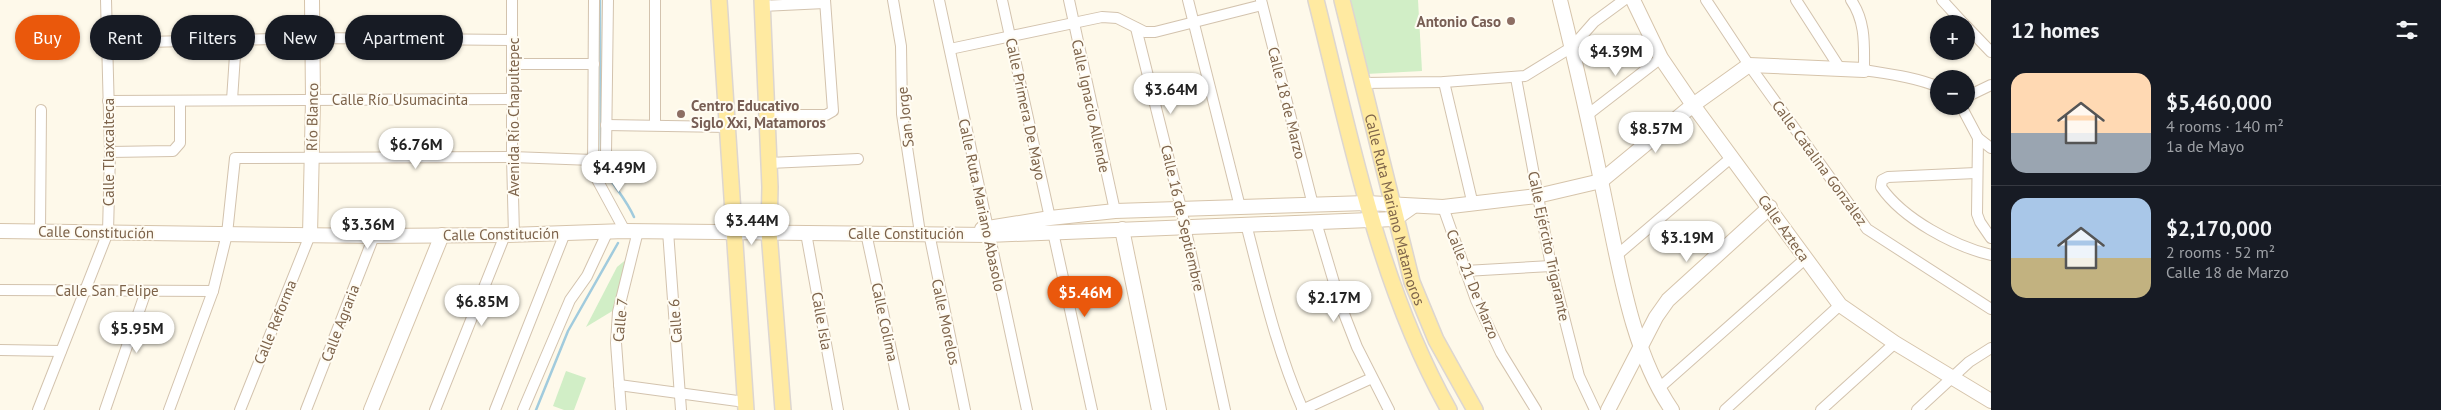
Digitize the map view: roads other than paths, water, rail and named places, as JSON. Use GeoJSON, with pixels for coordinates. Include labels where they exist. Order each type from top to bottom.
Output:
{"type":"FeatureCollection","features":[{"type":"Feature","properties":{"kind":"main road","name":"Río Blanco"},"geometry":{"type":"LineString","coordinates":[[312,0],[312,15]]}},
{"type":"Feature","properties":{"kind":"main road"},"geometry":{"type":"LineString","coordinates":[[719,0],[746,406]]}},
{"type":"Feature","properties":{"kind":"main road","name":"Calle Ruta Mariano Matamoros"},"geometry":{"type":"LineString","coordinates":[[1316,0],[1372,220],[1407,327],[1449,410]]}},
{"type":"Feature","properties":{"kind":"main road","name":"Calle Ruta Mariano Matamoros"},"geometry":{"type":"LineString","coordinates":[[1342,0],[1412,282],[1422,310],[1475,410]]}},
{"type":"Feature","properties":{"kind":"main road"},"geometry":{"type":"LineString","coordinates":[[1560,0],[1617,255],[1640,347],[1658,389],[1672,410]]}},
{"type":"Feature","properties":{"kind":"main road","name":"Calle Azteca"},"geometry":{"type":"LineString","coordinates":[[1633,0],[1661,58],[1693,105],[1770,207],[1805,259],[1840,305],[1895,343],[1991,401]]}},
{"type":"Feature","properties":{"kind":"main road"},"geometry":{"type":"LineString","coordinates":[[762,3],[769,163],[769,232],[783,410]]}},
{"type":"Feature","properties":{"kind":"main road","name":"Río Blanco"},"geometry":{"type":"LineString","coordinates":[[310,235],[312,60]]}},
{"type":"Feature","properties":{"kind":"main road"},"geometry":{"type":"LineString","coordinates":[[1601,181],[1693,105],[1749,65],[1864,70]]}},
{"type":"Feature","properties":{"kind":"main road","name":"Calle Constitución"},"geometry":{"type":"LineString","coordinates":[[0,231],[374,236],[510,235],[608,231],[973,233],[1050,218],[1114,211],[1367,203],[1392,203],[1412,207],[1473,205],[1537,196],[1601,181]]}},
{"type":"Feature","properties":{"kind":"main road"},"geometry":{"type":"LineString","coordinates":[[1395,219],[1412,207]]}},
{"type":"Feature","properties":{"kind":"main road"},"geometry":{"type":"LineString","coordinates":[[1608,410],[1656,317],[1668,300],[1770,207]]}},
{"type":"Feature","properties":{"kind":"main road","name":"Calle Constitución"},"geometry":{"type":"LineString","coordinates":[[987,231],[1053,232],[1395,219]]}},
{"type":"Feature","properties":{"kind":"main road"},"geometry":{"type":"LineString","coordinates":[[1122,228],[1159,410]]}},
{"type":"Feature","properties":{"kind":"main road"},"geometry":{"type":"LineString","coordinates":[[372,410],[442,235]]}},
{"type":"Feature","properties":{"kind":"street","name":"Calle Tlaxcalteca"},"geometry":{"type":"LineString","coordinates":[[106,0],[106,15]]}},
{"type":"Feature","properties":{"kind":"street","name":"Avenida Río Chapultepec"},"geometry":{"type":"LineString","coordinates":[[510,235],[513,64],[512,0]]}},
{"type":"Feature","properties":{"kind":"street"},"geometry":{"type":"LineString","coordinates":[[594,0],[594,176],[632,231]]}},
{"type":"Feature","properties":{"kind":"street"},"geometry":{"type":"LineString","coordinates":[[606,154],[608,0]]}},
{"type":"Feature","properties":{"kind":"street"},"geometry":{"type":"LineString","coordinates":[[655,0],[656,126]]}},
{"type":"Feature","properties":{"kind":"street","name":"San Jorge"},"geometry":{"type":"LineString","coordinates":[[893,0],[901,46],[902,114],[924,233]]}},
{"type":"Feature","properties":{"kind":"street","name":"Calle Ruta Mariano Abasolo"},"geometry":{"type":"LineString","coordinates":[[939,0],[987,231],[1027,410]]}},
{"type":"Feature","properties":{"kind":"street","name":"Calle Primera De Mayo"},"geometry":{"type":"LineString","coordinates":[[1002,0],[1050,218]]}},
{"type":"Feature","properties":{"kind":"street","name":"Calle Ignacio Allende"},"geometry":{"type":"LineString","coordinates":[[1069,0],[1114,211]]}},
{"type":"Feature","properties":{"kind":"street"},"geometry":{"type":"LineString","coordinates":[[1188,0],[1240,207]]}},
{"type":"Feature","properties":{"kind":"street"},"geometry":{"type":"LineString","coordinates":[[1363,83],[1444,82],[1525,76],[1551,62],[1572,47],[1594,22],[1624,0]]}},
{"type":"Feature","properties":{"kind":"street","name":"Calle Catalina González"},"geometry":{"type":"LineString","coordinates":[[1706,0],[1749,65],[1867,229],[1991,309]]}},
{"type":"Feature","properties":{"kind":"street"},"geometry":{"type":"LineString","coordinates":[[1796,0],[1841,70]]}},
{"type":"Feature","properties":{"kind":"street"},"geometry":{"type":"LineString","coordinates":[[1851,0],[1859,12],[1863,27],[1864,70],[1910,78],[1930,84]]}},
{"type":"Feature","properties":{"kind":"street"},"geometry":{"type":"LineString","coordinates":[[1942,0],[1956,15]]}},
{"type":"Feature","properties":{"kind":"street"},"geometry":{"type":"LineString","coordinates":[[762,3],[825,2],[834,108],[832,113],[826,115],[767,115]]}},
{"type":"Feature","properties":{"kind":"street"},"geometry":{"type":"LineString","coordinates":[[950,49],[1102,17],[1117,18],[1145,32],[1155,32],[1261,3]]}},
{"type":"Feature","properties":{"kind":"street","name":"Calle 18 de Marzo"},"geometry":{"type":"LineString","coordinates":[[1261,3],[1313,205]]}},
{"type":"Feature","properties":{"kind":"street","name":"Calle 16 de Septiembre"},"geometry":{"type":"LineString","coordinates":[[1136,28],[1181,208],[1225,410]]}},
{"type":"Feature","properties":{"kind":"street"},"geometry":{"type":"LineString","coordinates":[[1975,35],[1991,52]]}},
{"type":"Feature","properties":{"kind":"street"},"geometry":{"type":"LineString","coordinates":[[335,38],[513,40]]}},
{"type":"Feature","properties":{"kind":"street"},"geometry":{"type":"LineString","coordinates":[[1586,116],[1661,58]]}},
{"type":"Feature","properties":{"kind":"street","name":"Calle Tlaxcalteca"},"geometry":{"type":"LineString","coordinates":[[38,410],[108,232],[110,152],[107,60]]}},
{"type":"Feature","properties":{"kind":"street"},"geometry":{"type":"LineString","coordinates":[[232,100],[235,60]]}},
{"type":"Feature","properties":{"kind":"street"},"geometry":{"type":"LineString","coordinates":[[513,64],[594,64]]}},
{"type":"Feature","properties":{"kind":"street","name":"Calle Ejército Trigarante"},"geometry":{"type":"LineString","coordinates":[[1516,78],[1551,266],[1579,376],[1595,410]]}},
{"type":"Feature","properties":{"kind":"street"},"geometry":{"type":"LineString","coordinates":[[1444,82],[1473,205]]}},
{"type":"Feature","properties":{"kind":"street"},"geometry":{"type":"LineString","coordinates":[[1975,93],[1991,85]]}},
{"type":"Feature","properties":{"kind":"street","name":"Calle Río Usumacinta"},"geometry":{"type":"LineString","coordinates":[[108,101],[512,99]]}},
{"type":"Feature","properties":{"kind":"street"},"geometry":{"type":"LineString","coordinates":[[110,152],[173,151],[178,148],[180,143],[180,101]]}},
{"type":"Feature","properties":{"kind":"street"},"geometry":{"type":"LineString","coordinates":[[40,231],[41,110]]}},
{"type":"Feature","properties":{"kind":"street"},"geometry":{"type":"LineString","coordinates":[[1966,115],[1978,138],[1991,148]]}},
{"type":"Feature","properties":{"kind":"street"},"geometry":{"type":"LineString","coordinates":[[606,125],[728,127]]}},
{"type":"Feature","properties":{"kind":"street"},"geometry":{"type":"LineString","coordinates":[[1978,138],[1976,173],[1977,214],[1991,238]]}},
{"type":"Feature","properties":{"kind":"street"},"geometry":{"type":"LineString","coordinates":[[169,410],[213,291],[227,234],[235,158],[512,157],[593,160]]}},
{"type":"Feature","properties":{"kind":"street"},"geometry":{"type":"LineString","coordinates":[[1617,255],[1732,157]]}},
{"type":"Feature","properties":{"kind":"street"},"geometry":{"type":"LineString","coordinates":[[769,163],[858,159]]}},
{"type":"Feature","properties":{"kind":"street"},"geometry":{"type":"LineString","coordinates":[[1976,173],[1888,177],[1882,180],[1880,187],[1903,211],[1957,244],[1991,255]]}},
{"type":"Feature","properties":{"kind":"street","name":"Calle 21 De Marzo"},"geometry":{"type":"LineString","coordinates":[[1443,207],[1476,300],[1501,353],[1536,410]]}},
{"type":"Feature","properties":{"kind":"street"},"geometry":{"type":"LineString","coordinates":[[1316,222],[1341,306],[1357,348],[1389,410]]}},
{"type":"Feature","properties":{"kind":"street"},"geometry":{"type":"LineString","coordinates":[[1246,224],[1274,326],[1302,410],[1372,378]]}},
{"type":"Feature","properties":{"kind":"street"},"geometry":{"type":"LineString","coordinates":[[523,410],[570,300],[587,276],[608,231]]}},
{"type":"Feature","properties":{"kind":"street","name":"Calle 7"},"geometry":{"type":"LineString","coordinates":[[621,410],[616,343],[618,312],[632,231]]}},
{"type":"Feature","properties":{"kind":"street","name":"Calle 6"},"geometry":{"type":"LineString","coordinates":[[668,231],[681,410]]}},
{"type":"Feature","properties":{"kind":"street"},"geometry":{"type":"LineString","coordinates":[[1053,232],[1092,410]]}},
{"type":"Feature","properties":{"kind":"street"},"geometry":{"type":"LineString","coordinates":[[495,410],[565,233]]}},
{"type":"Feature","properties":{"kind":"street","name":"Calle Isla"},"geometry":{"type":"LineString","coordinates":[[806,233],[838,410]]}},
{"type":"Feature","properties":{"kind":"street","name":"Calle Colima"},"geometry":{"type":"LineString","coordinates":[[866,233],[904,410]]}},
{"type":"Feature","properties":{"kind":"street","name":"Calle Morelos"},"geometry":{"type":"LineString","coordinates":[[924,233],[966,410]]}},
{"type":"Feature","properties":{"kind":"street","name":"Calle Reforma"},"geometry":{"type":"LineString","coordinates":[[240,410],[310,235]]}},
{"type":"Feature","properties":{"kind":"street"},"geometry":{"type":"LineString","coordinates":[[435,410],[510,235]]}},
{"type":"Feature","properties":{"kind":"street","name":"Calle Agraria"},"geometry":{"type":"LineString","coordinates":[[306,410],[374,236]]}},
{"type":"Feature","properties":{"kind":"street"},"geometry":{"type":"LineString","coordinates":[[1658,389],[1805,259]]}},
{"type":"Feature","properties":{"kind":"street"},"geometry":{"type":"LineString","coordinates":[[1466,271],[1551,266]]}},
{"type":"Feature","properties":{"kind":"street","name":"Calle San Felipe"},"geometry":{"type":"LineString","coordinates":[[0,290],[213,291]]}},
{"type":"Feature","properties":{"kind":"street"},"geometry":{"type":"LineString","coordinates":[[105,410],[146,291]]}},
{"type":"Feature","properties":{"kind":"street"},"geometry":{"type":"LineString","coordinates":[[1725,410],[1840,305]]}},
{"type":"Feature","properties":{"kind":"street"},"geometry":{"type":"LineString","coordinates":[[1821,410],[1895,343]]}},
{"type":"Feature","properties":{"kind":"street"},"geometry":{"type":"LineString","coordinates":[[1917,410],[1969,362],[1991,348]]}},
{"type":"Feature","properties":{"kind":"street"},"geometry":{"type":"LineString","coordinates":[[0,350],[60,351]]}},
{"type":"Feature","properties":{"kind":"street"},"geometry":{"type":"LineString","coordinates":[[619,385],[746,406]]}},
{"type":"Feature","properties":{"kind":"waterway"},"geometry":{"type":"LineString","coordinates":[[600,0],[601,162],[634,217]]}},
{"type":"Feature","properties":{"kind":"waterway"},"geometry":{"type":"LineString","coordinates":[[536,410],[568,331],[618,243]]}},
{"type":"Feature","properties":{"kind":"place","name":"Antonio Caso"},"geometry":{"type":"Point","coordinates":[1511,21]}},
{"type":"Feature","properties":{"kind":"place","name":"Centro Educativo Siglo Xxi, Matamoros"},"geometry":{"type":"Point","coordinates":[681,114]}}]}
